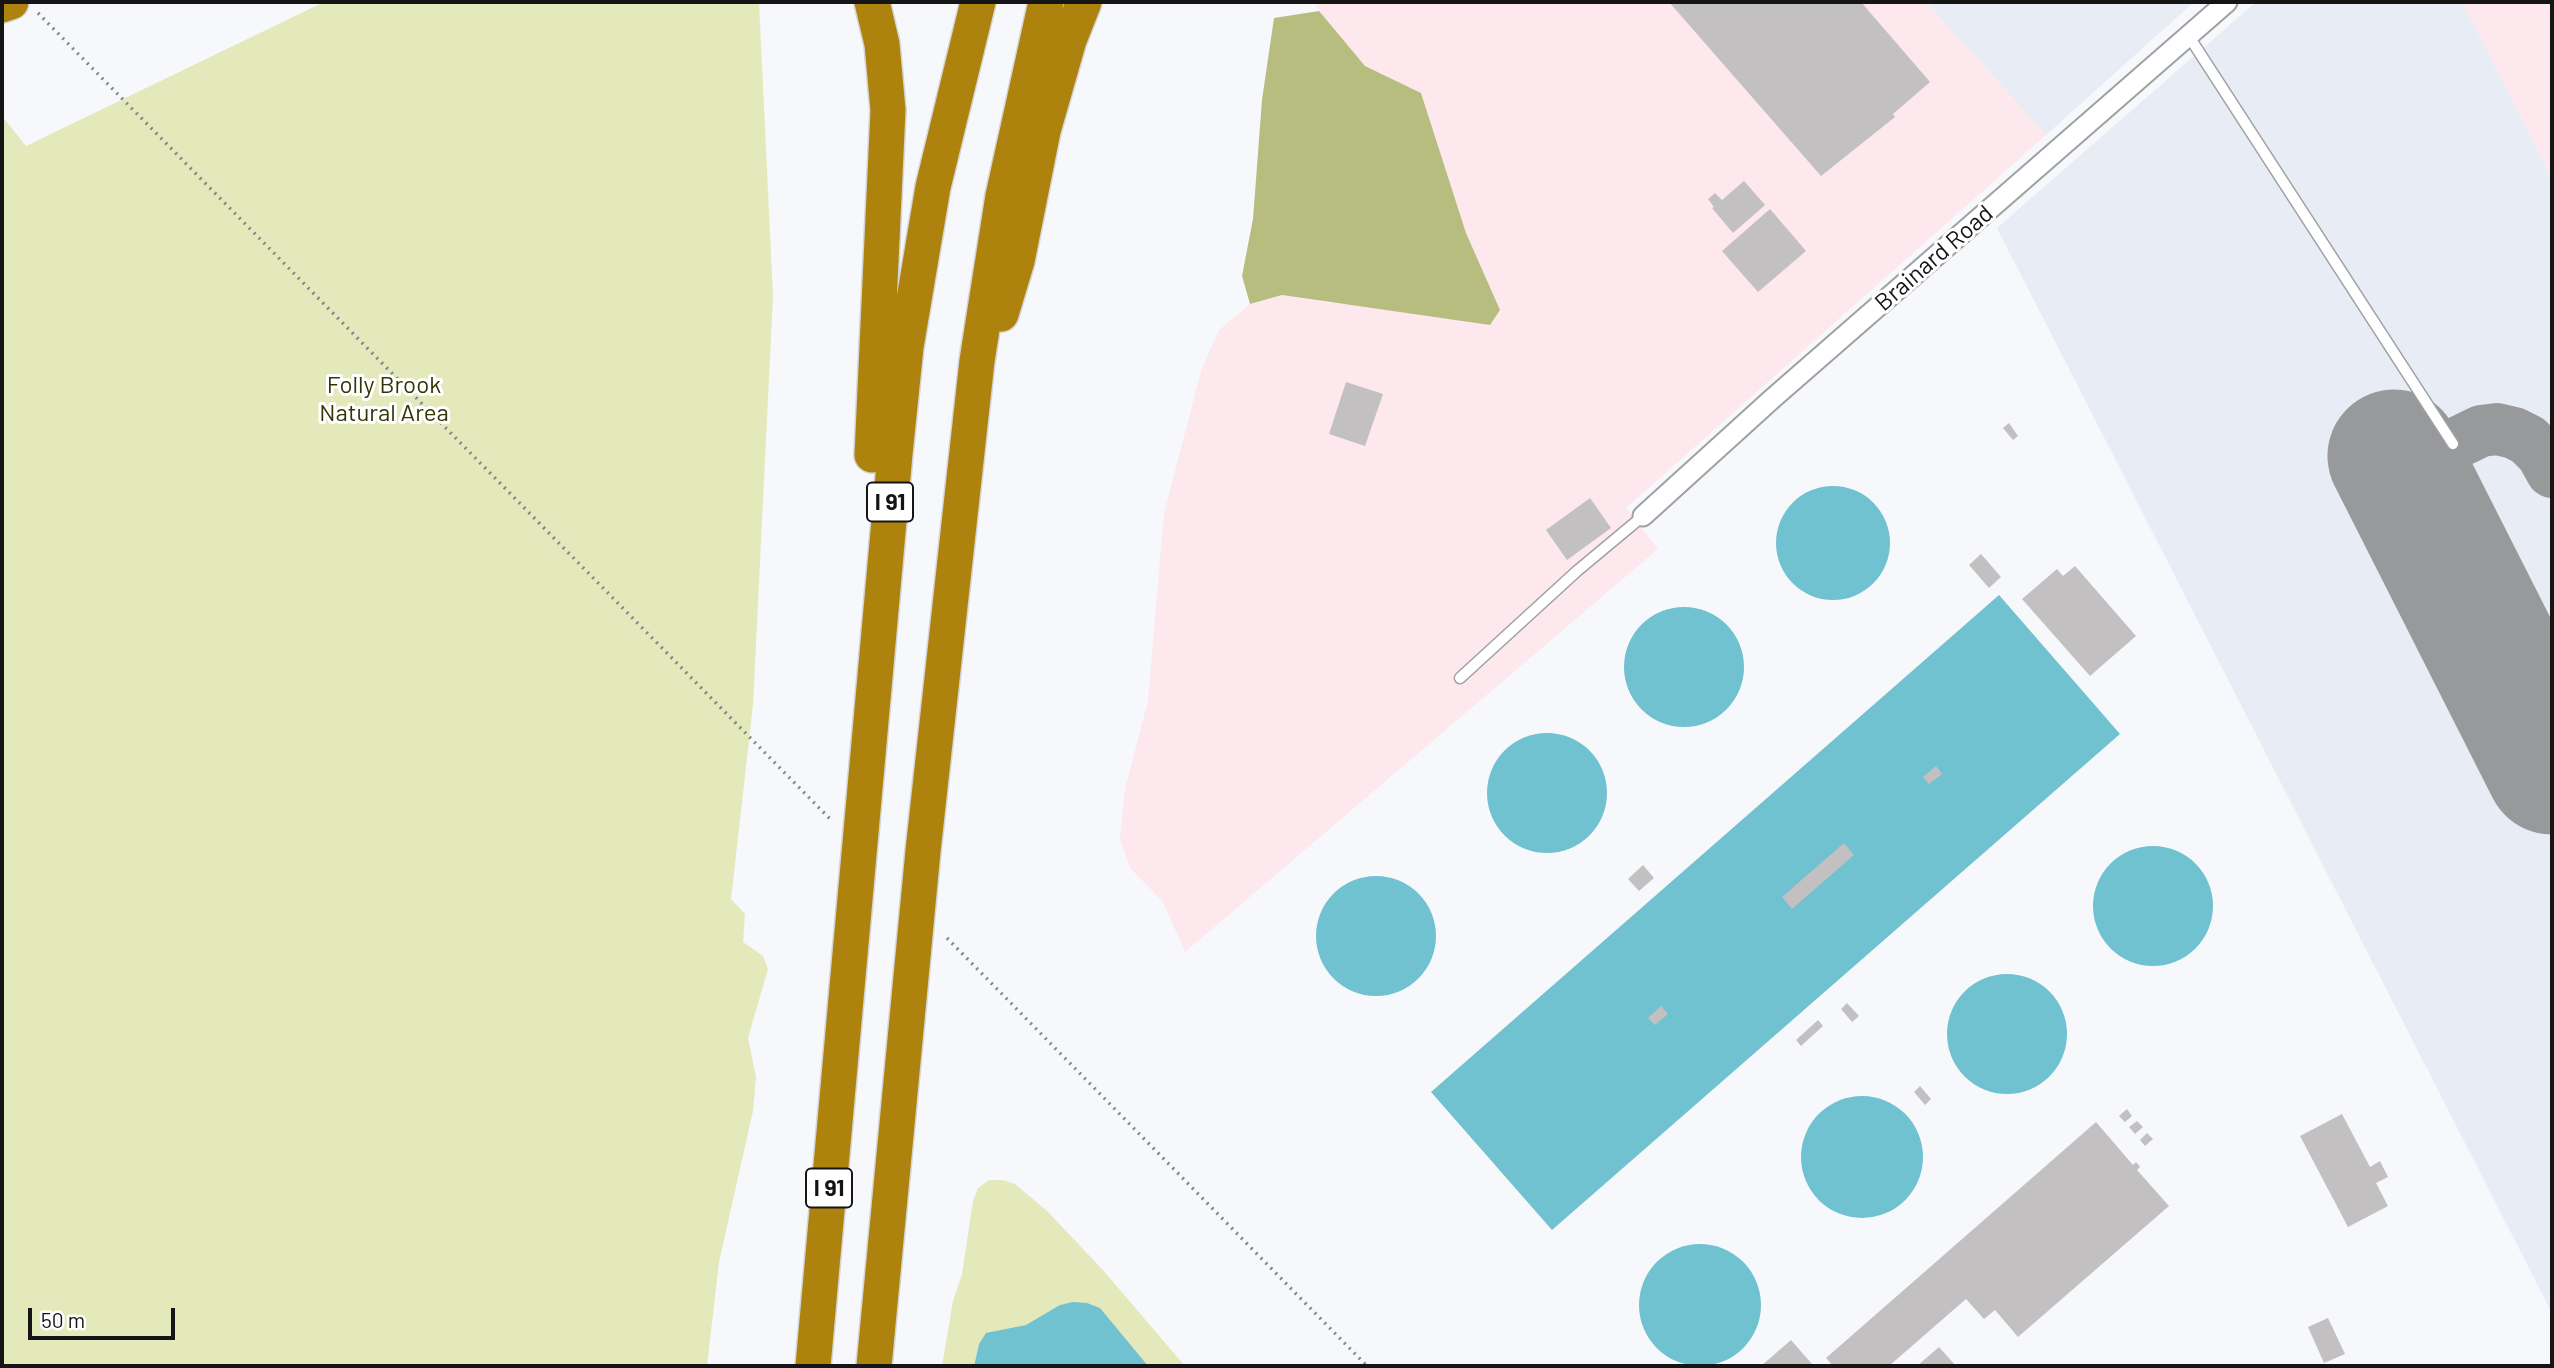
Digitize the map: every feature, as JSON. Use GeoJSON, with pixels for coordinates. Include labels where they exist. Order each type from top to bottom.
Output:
{"type":"FeatureCollection","features":[{"type":"Feature","properties":{"kind":"highway"},"geometry":{"type":"LineString","coordinates":[[872,2],[883,44],[888,110],[869,498],[880,619]]}},
{"type":"Feature","properties":{"kind":"highway","name":"I 91"},"geometry":{"type":"LineString","coordinates":[[813,1366],[895,454],[912,300],[942,144],[978,2]]}},
{"type":"Feature","properties":{"kind":"highway"},"geometry":{"type":"LineString","coordinates":[[874,1366],[922,862],[986,295],[1018,116],[1046,2]]}},
{"type":"Feature","properties":{"kind":"highway"},"geometry":{"type":"LineString","coordinates":[[971,415],[1017,261],[1031,183],[1054,90],[1084,2]]}},
{"type":"Feature","properties":{"kind":"highway"},"geometry":{"type":"LineString","coordinates":[[2,5],[25,7]]}},
{"type":"Feature","properties":{"kind":"street","name":"Brainard Road"},"geometry":{"type":"LineString","coordinates":[[1643,516],[2227,2]]}},
{"type":"Feature","properties":{"kind":"lane"},"geometry":{"type":"LineString","coordinates":[[2188,35],[2453,444]]}},
{"type":"Feature","properties":{"kind":"lane"},"geometry":{"type":"LineString","coordinates":[[1460,678],[1577,571],[1643,516]]}},
{"type":"Feature","properties":{"kind":"path"},"geometry":{"type":"LineString","coordinates":[[25,7],[832,821]]}},
{"type":"Feature","properties":{"kind":"path"},"geometry":{"type":"LineString","coordinates":[[947,938],[1367,1366]]}},
{"type":"Feature","properties":{"kind":"shaded area"},"geometry":{"type":"Polygon","coordinates":[[[1314,2],[1926,2],[2046,135],[1626,508],[1658,549],[1185,952],[1163,902],[1130,868],[1120,839],[1125,789],[1148,701],[1164,513],[1202,368],[1219,330],[1250,304],[1282,295],[1330,303],[1500,310],[1466,233],[1421,93],[1365,66],[1324,19],[1314,2]]]}},
{"type":"Feature","properties":{"kind":"shaded area"},"geometry":{"type":"Polygon","coordinates":[[[1926,2],[2194,2],[2046,135],[1926,2]]]}},
{"type":"Feature","properties":{"kind":"shaded area"},"geometry":{"type":"Polygon","coordinates":[[[2256,2],[2462,2],[2552,178],[2552,1313],[1997,228],[2256,2]]]}},
{"type":"Feature","properties":{"kind":"shaded area"},"geometry":{"type":"Polygon","coordinates":[[[2462,2],[2552,2],[2552,178],[2462,2]]]}},
{"type":"Feature","properties":{"kind":"green space","name":"Folly Brook Natural Area"},"geometry":{"type":"Polygon","coordinates":[[[324,2],[759,2],[773,296],[753,705],[731,899],[745,914],[743,942],[763,956],[768,969],[748,1038],[756,1077],[753,1111],[719,1262],[707,1366],[8,1366],[2,1361],[2,116],[26,146],[324,2]]]}},
{"type":"Feature","properties":{"kind":"green space"},"geometry":{"type":"Polygon","coordinates":[[[1319,11],[1365,66],[1421,93],[1466,233],[1500,310],[1490,325],[1282,295],[1250,304],[1242,276],[1253,219],[1262,100],[1274,18],[1319,11]]]}},
{"type":"Feature","properties":{"kind":"green space"},"geometry":{"type":"Polygon","coordinates":[[[989,1180],[1003,1180],[1015,1184],[1047,1211],[1102,1269],[1185,1366],[985,1366],[979,1344],[974,1366],[942,1366],[953,1301],[962,1274],[973,1201],[978,1188],[989,1180]]]}},
{"type":"Feature","properties":{"kind":"water"},"geometry":{"type":"Polygon","coordinates":[[[1833,486],[1855,490],[1873,503],[1886,521],[1890,543],[1886,565],[1873,583],[1855,596],[1833,600],[1811,596],[1793,583],[1780,565],[1776,543],[1780,521],[1793,503],[1811,490],[1833,486]]]}},
{"type":"Feature","properties":{"kind":"water"},"geometry":{"type":"Polygon","coordinates":[[[1999,595],[2120,734],[1552,1230],[1431,1092],[1999,595]]]}},
{"type":"Feature","properties":{"kind":"water"},"geometry":{"type":"Polygon","coordinates":[[[1684,607],[1707,612],[1726,625],[1739,644],[1744,667],[1739,690],[1726,709],[1707,722],[1684,727],[1661,722],[1642,709],[1629,690],[1624,667],[1629,644],[1642,625],[1661,612],[1684,607]]]}},
{"type":"Feature","properties":{"kind":"water"},"geometry":{"type":"Polygon","coordinates":[[[1547,733],[1570,738],[1589,751],[1602,770],[1607,793],[1602,816],[1589,835],[1570,848],[1547,853],[1524,848],[1505,835],[1492,816],[1487,793],[1492,770],[1505,751],[1524,738],[1547,733]]]}},
{"type":"Feature","properties":{"kind":"water"},"geometry":{"type":"Polygon","coordinates":[[[2153,846],[2176,851],[2195,864],[2208,883],[2213,906],[2208,929],[2195,948],[2176,961],[2153,966],[2130,961],[2111,948],[2098,929],[2093,906],[2098,883],[2111,864],[2130,851],[2153,846]]]}},
{"type":"Feature","properties":{"kind":"water"},"geometry":{"type":"Polygon","coordinates":[[[1376,876],[1399,881],[1418,894],[1431,913],[1436,936],[1431,959],[1418,978],[1399,991],[1376,996],[1353,991],[1334,978],[1321,959],[1316,936],[1321,913],[1334,894],[1353,881],[1376,876]]]}},
{"type":"Feature","properties":{"kind":"water"},"geometry":{"type":"Polygon","coordinates":[[[2007,974],[2030,979],[2049,992],[2062,1011],[2067,1034],[2062,1057],[2049,1076],[2030,1089],[2007,1094],[1984,1089],[1965,1076],[1952,1057],[1947,1034],[1952,1011],[1965,992],[1984,979],[2007,974]]]}},
{"type":"Feature","properties":{"kind":"water"},"geometry":{"type":"Polygon","coordinates":[[[1862,1096],[1885,1101],[1905,1114],[1918,1134],[1923,1157],[1918,1180],[1905,1200],[1885,1213],[1862,1218],[1839,1213],[1819,1200],[1806,1180],[1801,1157],[1806,1134],[1819,1114],[1839,1101],[1862,1096]]]}},
{"type":"Feature","properties":{"kind":"water"},"geometry":{"type":"Polygon","coordinates":[[[1700,1244],[1724,1248],[1743,1262],[1757,1281],[1761,1305],[1757,1329],[1743,1348],[1724,1362],[1700,1366],[1676,1362],[1657,1348],[1643,1329],[1639,1305],[1643,1281],[1657,1262],[1676,1248],[1700,1244]]]}},
{"type":"Feature","properties":{"kind":"water"},"geometry":{"type":"Polygon","coordinates":[[[1073,1302],[1100,1308],[1148,1366],[974,1366],[979,1344],[986,1333],[1026,1325],[1060,1305],[1073,1302]]]}},
{"type":"Feature","properties":{"kind":"building"},"geometry":{"type":"Polygon","coordinates":[[[1669,2],[1861,2],[1930,82],[1893,114],[1895,117],[1821,176],[1669,2]]]}},
{"type":"Feature","properties":{"kind":"building"},"geometry":{"type":"Polygon","coordinates":[[[1744,181],[1765,205],[1733,233],[1712,208],[1714,207],[1708,199],[1715,193],[1722,200],[1744,181]]]}},
{"type":"Feature","properties":{"kind":"building"},"geometry":{"type":"Polygon","coordinates":[[[1770,209],[1806,251],[1758,292],[1722,251],[1770,209]]]}},
{"type":"Feature","properties":{"kind":"building"},"geometry":{"type":"Polygon","coordinates":[[[1346,382],[1383,394],[1365,446],[1329,434],[1346,382]]]}},
{"type":"Feature","properties":{"kind":"building"},"geometry":{"type":"Polygon","coordinates":[[[2009,423],[2018,436],[2013,440],[2003,428],[2009,423]]]}},
{"type":"Feature","properties":{"kind":"building"},"geometry":{"type":"Polygon","coordinates":[[[1590,498],[1611,528],[1567,560],[1546,530],[1590,498]]]}},
{"type":"Feature","properties":{"kind":"building"},"geometry":{"type":"Polygon","coordinates":[[[1981,554],[2001,577],[1989,588],[1969,565],[1981,554]]]}},
{"type":"Feature","properties":{"kind":"building"},"geometry":{"type":"Polygon","coordinates":[[[2075,566],[2136,636],[2090,676],[2022,599],[2057,569],[2063,576],[2075,566]]]}},
{"type":"Feature","properties":{"kind":"building"},"geometry":{"type":"Polygon","coordinates":[[[1936,766],[1942,774],[1929,784],[1923,777],[1936,766]]]}},
{"type":"Feature","properties":{"kind":"building"},"geometry":{"type":"Polygon","coordinates":[[[1844,843],[1854,855],[1792,909],[1782,897],[1844,843]]]}},
{"type":"Feature","properties":{"kind":"building"},"geometry":{"type":"Polygon","coordinates":[[[1643,865],[1654,878],[1639,891],[1628,879],[1643,865]]]}},
{"type":"Feature","properties":{"kind":"building"},"geometry":{"type":"Polygon","coordinates":[[[1847,1003],[1859,1016],[1852,1022],[1841,1009],[1847,1003]]]}},
{"type":"Feature","properties":{"kind":"building"},"geometry":{"type":"Polygon","coordinates":[[[1661,1006],[1668,1014],[1655,1025],[1648,1018],[1661,1006]]]}},
{"type":"Feature","properties":{"kind":"building"},"geometry":{"type":"Polygon","coordinates":[[[1818,1020],[1823,1026],[1801,1046],[1796,1040],[1818,1020]]]}},
{"type":"Feature","properties":{"kind":"building"},"geometry":{"type":"Polygon","coordinates":[[[1920,1086],[1931,1099],[1925,1105],[1914,1092],[1920,1086]]]}},
{"type":"Feature","properties":{"kind":"building"},"geometry":{"type":"Polygon","coordinates":[[[2127,1109],[2132,1116],[2125,1122],[2119,1116],[2127,1109]]]}},
{"type":"Feature","properties":{"kind":"building"},"geometry":{"type":"Polygon","coordinates":[[[2342,1114],[2370,1167],[2380,1161],[2388,1177],[2376,1183],[2388,1206],[2348,1227],[2300,1136],[2342,1114]]]}},
{"type":"Feature","properties":{"kind":"building"},"geometry":{"type":"Polygon","coordinates":[[[2137,1121],[2143,1127],[2135,1134],[2129,1127],[2137,1121]]]}},
{"type":"Feature","properties":{"kind":"building"},"geometry":{"type":"Polygon","coordinates":[[[2096,1122],[2133,1165],[2136,1162],[2140,1167],[2137,1170],[2169,1206],[2018,1337],[1995,1310],[1984,1319],[1966,1299],[1889,1366],[1833,1366],[1826,1358],[2096,1122]]]}},
{"type":"Feature","properties":{"kind":"building"},"geometry":{"type":"Polygon","coordinates":[[[2147,1133],[2153,1139],[2145,1146],[2140,1140],[2147,1133]]]}},
{"type":"Feature","properties":{"kind":"building"},"geometry":{"type":"Polygon","coordinates":[[[2328,1318],[2345,1354],[2324,1363],[2308,1327],[2328,1318]]]}},
{"type":"Feature","properties":{"kind":"building"},"geometry":{"type":"Polygon","coordinates":[[[1791,1340],[1812,1364],[1761,1366],[1791,1340]]]}},
{"type":"Feature","properties":{"kind":"building"},"geometry":{"type":"Polygon","coordinates":[[[1939,1347],[1956,1366],[1917,1366],[1939,1347]]]}},
{"type":"Feature","properties":{"kind":"taxiway"},"geometry":{"type":"LineString","coordinates":[[2401,470],[2481,431],[2497,429],[2528,440],[2542,454],[2552,472]]}},
{"type":"Feature","properties":{"kind":"runway"},"geometry":{"type":"LineString","coordinates":[[2394,456],[2552,768]]}}]}
